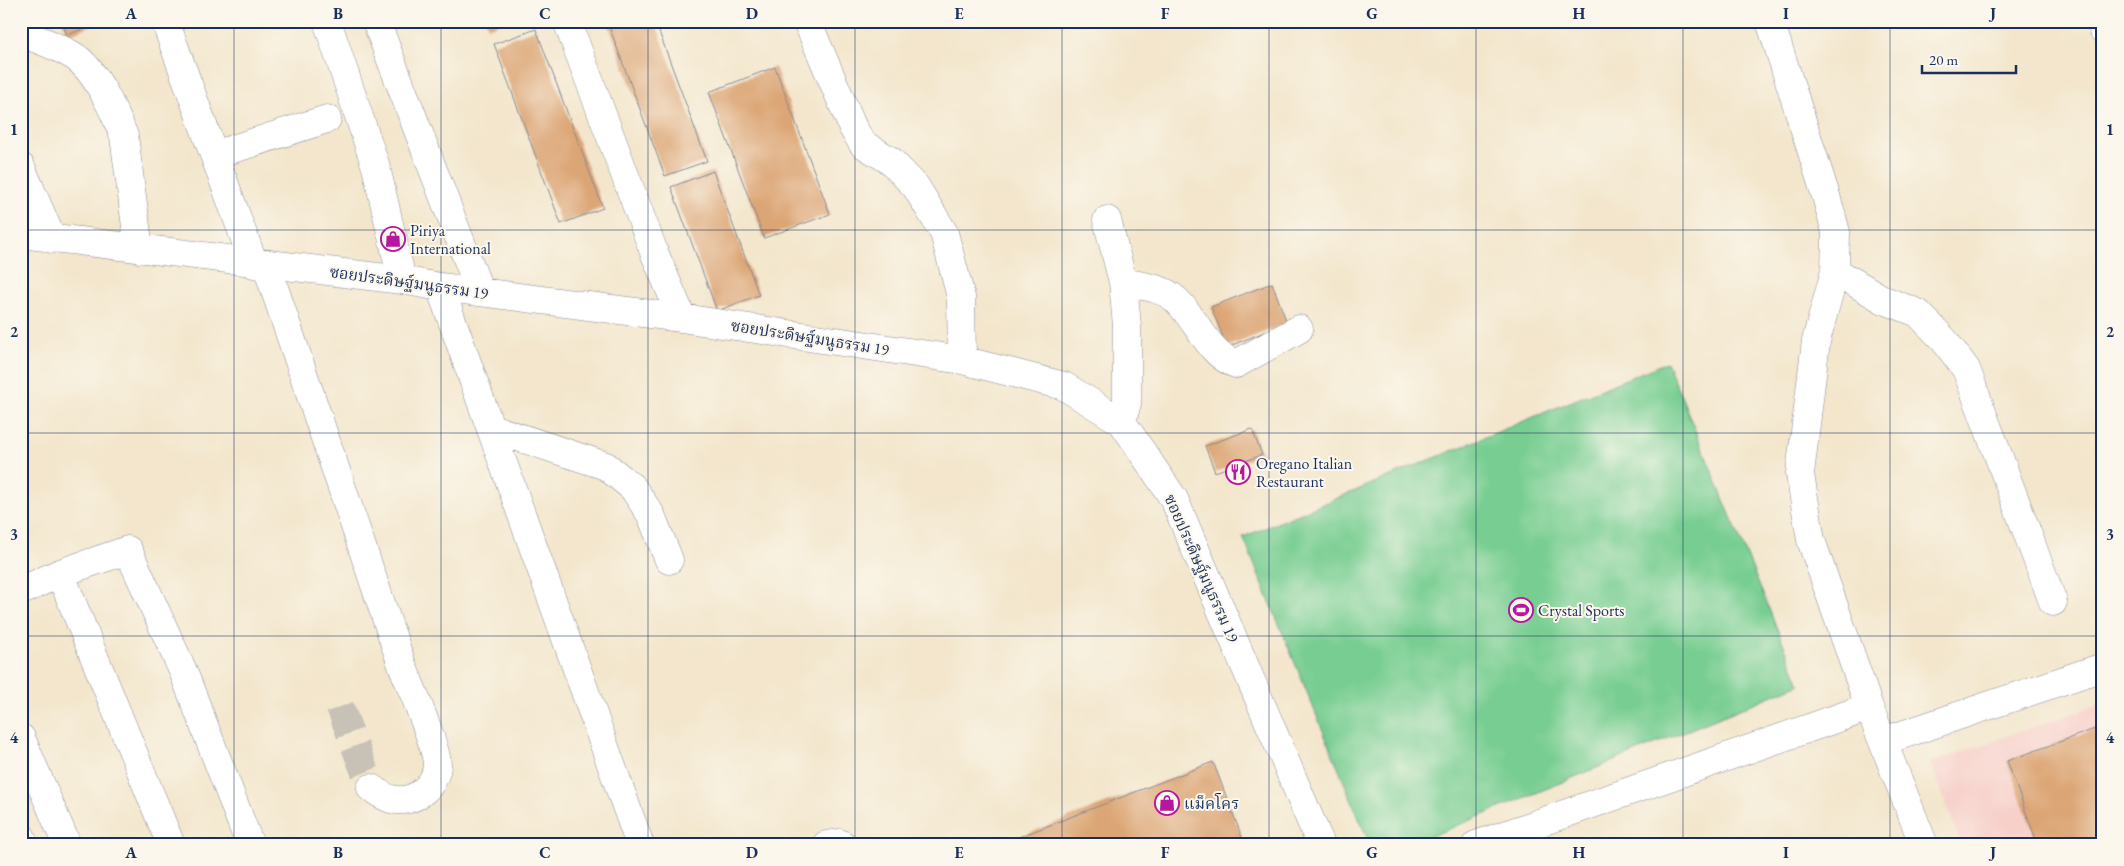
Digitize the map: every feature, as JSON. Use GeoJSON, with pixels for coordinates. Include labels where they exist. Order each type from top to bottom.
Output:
{"type":"FeatureCollection","features":[{"type":"Feature","properties":{"kind":"street"},"geometry":{"type":"LineString","coordinates":[[165,21],[214,155],[260,264],[436,756],[433,780],[430,787],[422,792],[406,799],[397,800],[383,796],[371,788]]}},
{"type":"Feature","properties":{"kind":"street"},"geometry":{"type":"LineString","coordinates":[[327,21],[376,167],[402,280]]}},
{"type":"Feature","properties":{"kind":"street"},"geometry":{"type":"LineString","coordinates":[[376,21],[480,292]]}},
{"type":"Feature","properties":{"kind":"street"},"geometry":{"type":"LineString","coordinates":[[567,21],[654,252],[682,318]]}},
{"type":"Feature","properties":{"kind":"street"},"geometry":{"type":"LineString","coordinates":[[807,21],[853,128],[863,144],[891,161],[916,187],[944,233],[961,296],[962,360]]}},
{"type":"Feature","properties":{"kind":"street"},"geometry":{"type":"LineString","coordinates":[[1770,21],[1836,232],[1835,271],[1816,340],[1800,474],[1810,540],[1869,707],[1924,845]]}},
{"type":"Feature","properties":{"kind":"street"},"geometry":{"type":"LineString","coordinates":[[2100,21],[2103,29]]}},
{"type":"Feature","properties":{"kind":"street"},"geometry":{"type":"LineString","coordinates":[[21,32],[76,58],[87,68],[111,108],[124,136],[139,249]]}},
{"type":"Feature","properties":{"kind":"street"},"geometry":{"type":"LineString","coordinates":[[214,155],[327,119]]}},
{"type":"Feature","properties":{"kind":"street"},"geometry":{"type":"LineString","coordinates":[[21,167],[52,238]]}},
{"type":"Feature","properties":{"kind":"street"},"geometry":{"type":"LineString","coordinates":[[1107,220],[1124,282],[1127,403],[1122,422]]}},
{"type":"Feature","properties":{"kind":"street","name":"ซอยประดิษฐ์มนูธรรม 19"},"geometry":{"type":"LineString","coordinates":[[21,234],[402,280],[440,287],[682,318],[962,360],[1064,386],[1122,422],[1174,499],[1321,845]]}},
{"type":"Feature","properties":{"kind":"street"},"geometry":{"type":"LineString","coordinates":[[1835,271],[1884,300],[1918,313],[1944,340],[1966,370],[2053,602]]}},
{"type":"Feature","properties":{"kind":"street"},"geometry":{"type":"LineString","coordinates":[[1124,282],[1164,292],[1176,299],[1205,338],[1226,359],[1236,364],[1299,329]]}},
{"type":"Feature","properties":{"kind":"street"},"geometry":{"type":"LineString","coordinates":[[440,287],[640,845]]}},
{"type":"Feature","properties":{"kind":"street"},"geometry":{"type":"LineString","coordinates":[[491,428],[606,466],[633,488],[638,495],[651,516],[669,560]]}},
{"type":"Feature","properties":{"kind":"street"},"geometry":{"type":"LineString","coordinates":[[21,591],[60,573],[128,550],[183,671],[250,845]]}},
{"type":"Feature","properties":{"kind":"street"},"geometry":{"type":"LineString","coordinates":[[60,573],[171,845]]}},
{"type":"Feature","properties":{"kind":"street"},"geometry":{"type":"LineString","coordinates":[[1884,741],[2103,668]]}},
{"type":"Feature","properties":{"kind":"street"},"geometry":{"type":"LineString","coordinates":[[1476,845],[1869,707]]}},
{"type":"Feature","properties":{"kind":"street"},"geometry":{"type":"LineString","coordinates":[[21,738],[67,845]]}},
{"type":"Feature","properties":{"kind":"street"},"geometry":{"type":"LineString","coordinates":[[21,836],[24,845]]}},
{"type":"Feature","properties":{"kind":"street"},"geometry":{"type":"LineString","coordinates":[[826,845],[839,843],[843,845]]}},
{"type":"Feature","properties":{"kind":"shaded area"},"geometry":{"type":"Polygon","coordinates":[[[2103,703],[2103,845],[1962,845],[1930,763],[2103,703]]]}},
{"type":"Feature","properties":{"kind":"green space","name":"Crystal Sports"},"geometry":{"type":"Polygon","coordinates":[[[1667,362],[1800,684],[1410,845],[1370,845],[1243,537],[1667,362]]]}},
{"type":"Feature","properties":{"kind":"building"},"geometry":{"type":"Polygon","coordinates":[[[62,21],[103,21],[67,35],[62,21]]]}},
{"type":"Feature","properties":{"kind":"building"},"geometry":{"type":"Polygon","coordinates":[[[486,21],[505,21],[488,28],[486,21]]]}},
{"type":"Feature","properties":{"kind":"building"},"geometry":{"type":"Polygon","coordinates":[[[607,21],[655,21],[707,161],[665,176],[607,21]]]}},
{"type":"Feature","properties":{"kind":"building"},"geometry":{"type":"Polygon","coordinates":[[[536,29],[603,208],[561,224],[494,44],[536,29]]]}},
{"type":"Feature","properties":{"kind":"building"},"geometry":{"type":"Polygon","coordinates":[[[775,67],[830,214],[764,238],[709,92],[775,67]]]}},
{"type":"Feature","properties":{"kind":"building"},"geometry":{"type":"Polygon","coordinates":[[[713,171],[759,295],[717,311],[671,187],[713,171]]]}},
{"type":"Feature","properties":{"kind":"building"},"geometry":{"type":"Polygon","coordinates":[[[1272,283],[1287,323],[1227,347],[1211,307],[1272,283]]]}},
{"type":"Feature","properties":{"kind":"building"},"geometry":{"type":"Polygon","coordinates":[[[1252,429],[1262,455],[1215,472],[1205,446],[1252,429]]]}},
{"type":"Feature","properties":{"kind":"building"},"geometry":{"type":"Polygon","coordinates":[[[2103,726],[2103,845],[2038,845],[2007,761],[2103,726]]]}},
{"type":"Feature","properties":{"kind":"building","name":"แม็คโคร"},"geometry":{"type":"Polygon","coordinates":[[[1213,762],[1245,845],[998,845],[1213,762]]]}},
{"type":"Feature","properties":{"kind":"tunnel"},"geometry":{"type":"LineString","coordinates":[[340,707],[371,788]]}},
{"type":"Feature","properties":{"kind":"place","name":"Piriya International"},"geometry":{"type":"Point","coordinates":[393,239]}},
{"type":"Feature","properties":{"kind":"place","name":"Oregano Italian Restaurant"},"geometry":{"type":"Point","coordinates":[1238,472]}},
{"type":"Feature","properties":{"kind":"place","name":"Crystal Sports"},"geometry":{"type":"Point","coordinates":[1521,610]}},
{"type":"Feature","properties":{"kind":"place","name":"แม็คโคร"},"geometry":{"type":"Point","coordinates":[1167,803]}}]}
